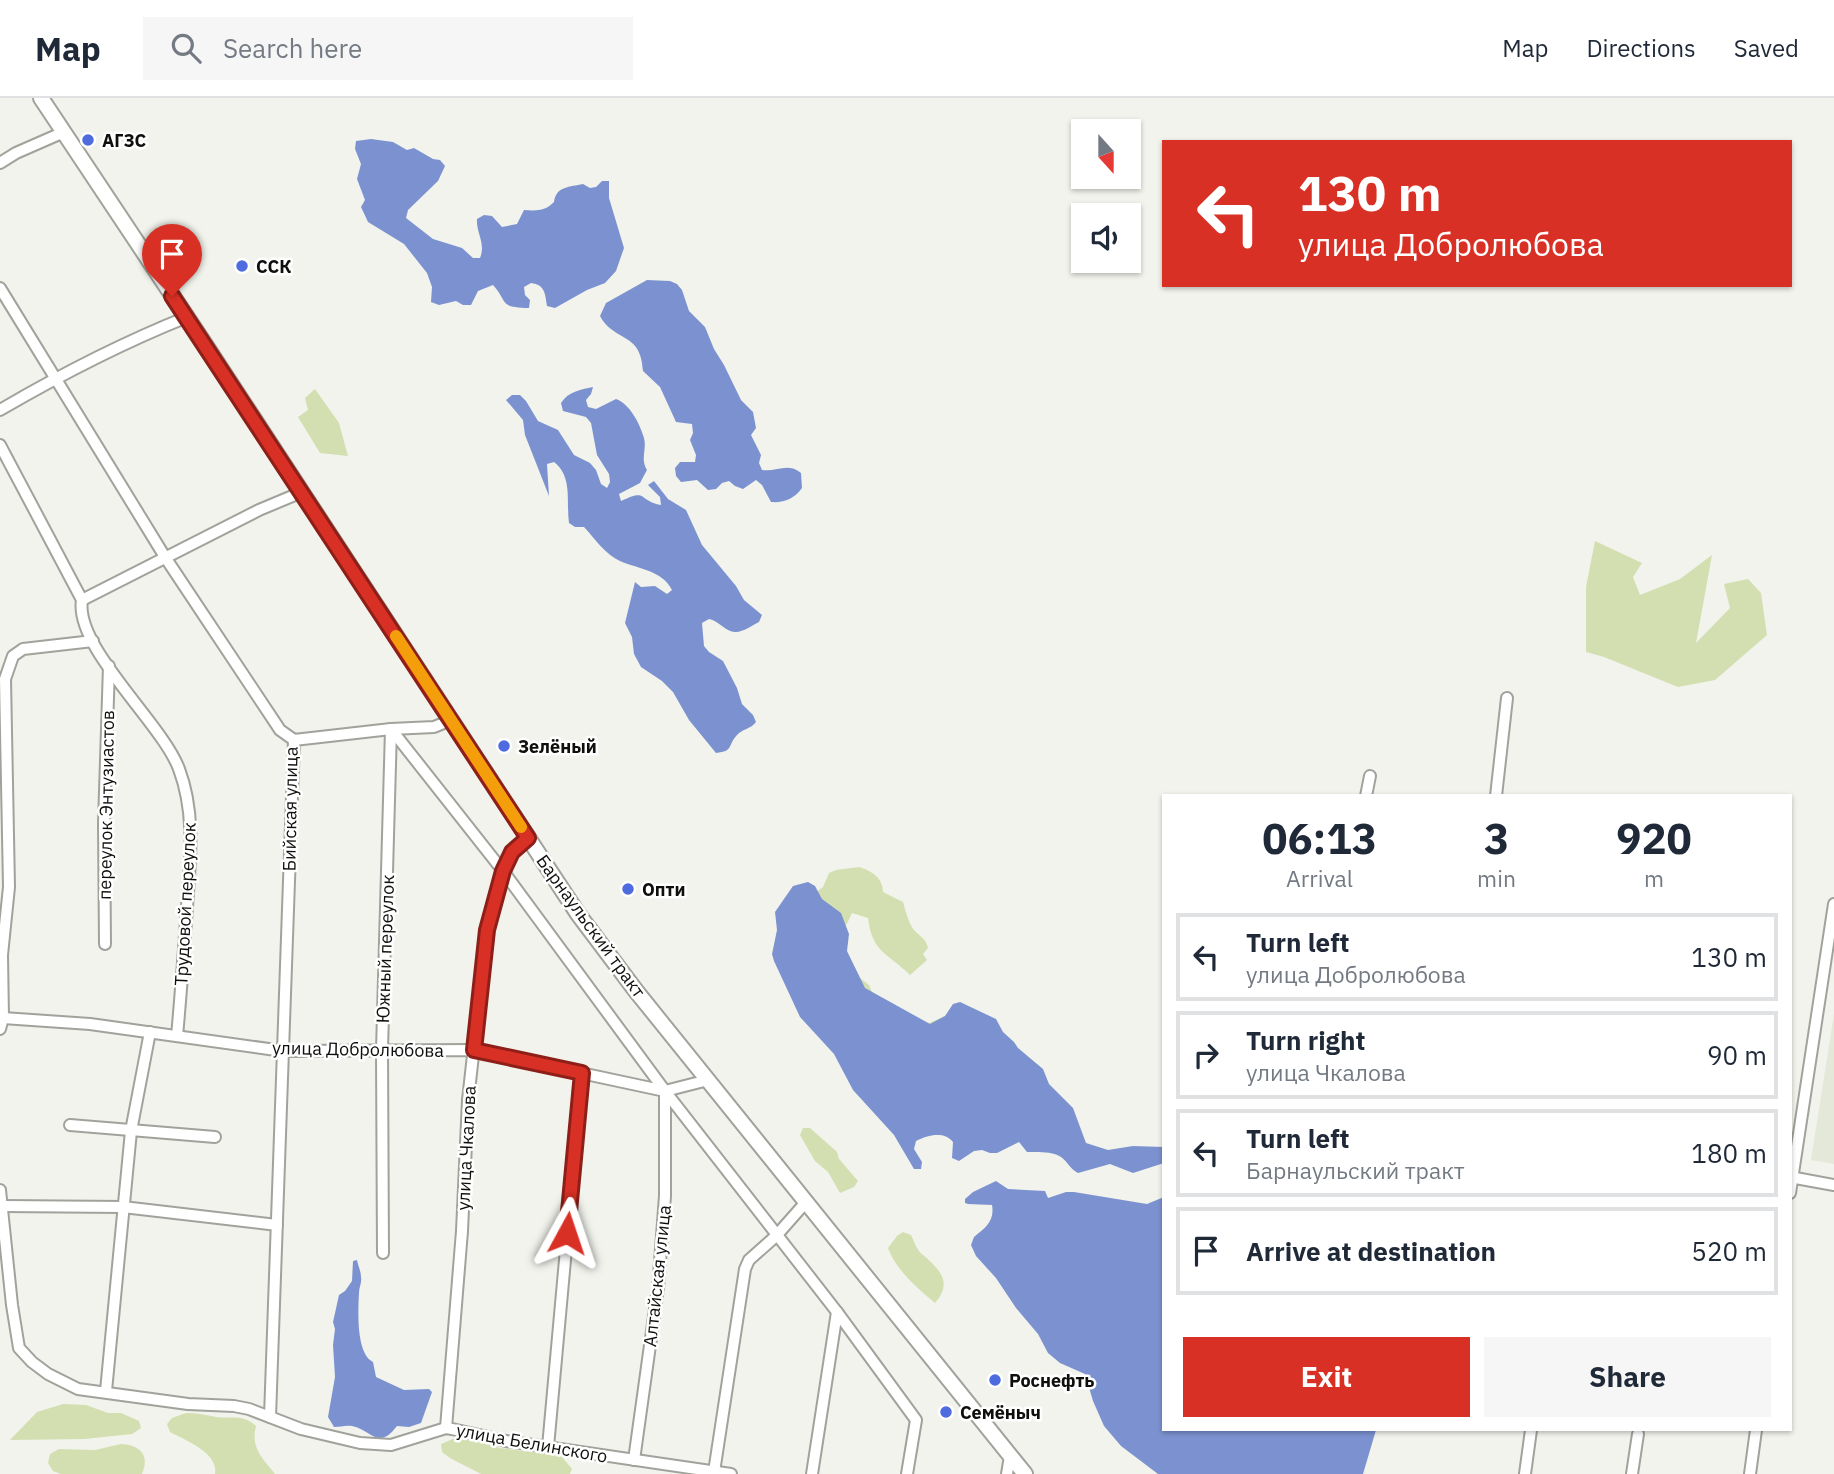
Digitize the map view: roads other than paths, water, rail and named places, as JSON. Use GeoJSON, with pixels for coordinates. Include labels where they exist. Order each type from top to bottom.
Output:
{"type":"FeatureCollection","features":[{"type":"Feature","properties":{"kind":"main road","name":"Барнаульский тракт"},"geometry":{"type":"LineString","coordinates":[[41,98],[608,956],[1025,1474]]}},
{"type":"Feature","properties":{"kind":"street"},"geometry":{"type":"LineString","coordinates":[[0,163],[64,132]]}},
{"type":"Feature","properties":{"kind":"street","name":"Бийская улица"},"geometry":{"type":"LineString","coordinates":[[0,288],[164,557],[280,730],[294,740],[270,1417]]}},
{"type":"Feature","properties":{"kind":"street"},"geometry":{"type":"LineString","coordinates":[[0,410],[56,377],[147,333],[187,317]]}},
{"type":"Feature","properties":{"kind":"street","name":"Трудовой переулок"},"geometry":{"type":"LineString","coordinates":[[0,445],[82,600],[81,617],[93,641],[178,765],[187,793],[191,838],[177,1036]]}},
{"type":"Feature","properties":{"kind":"street"},"geometry":{"type":"LineString","coordinates":[[82,600],[258,510],[302,492]]}},
{"type":"Feature","properties":{"kind":"street"},"geometry":{"type":"LineString","coordinates":[[2,1024],[2,955],[9,887],[5,679],[13,656],[18,651],[93,641]]}},
{"type":"Feature","properties":{"kind":"street","name":"переулок Энтузиастов"},"geometry":{"type":"LineString","coordinates":[[105,944],[104,822],[109,666]]}},
{"type":"Feature","properties":{"kind":"street"},"geometry":{"type":"LineString","coordinates":[[1496,794],[1507,698]]}},
{"type":"Feature","properties":{"kind":"street"},"geometry":{"type":"LineString","coordinates":[[294,740],[434,727],[451,720]]}},
{"type":"Feature","properties":{"kind":"street"},"geometry":{"type":"LineString","coordinates":[[391,729],[503,871],[665,1091],[916,1420],[907,1474]]}},
{"type":"Feature","properties":{"kind":"street","name":"Южный переулок"},"geometry":{"type":"LineString","coordinates":[[383,1253],[382,1050],[391,729]]}},
{"type":"Feature","properties":{"kind":"street"},"geometry":{"type":"LineString","coordinates":[[1366,794],[1370,776]]}},
{"type":"Feature","properties":{"kind":"street","name":"улица Чкалова"},"geometry":{"type":"LineString","coordinates":[[446,1428],[462,1231],[468,1100],[487,930],[503,871],[512,852],[528,838]]}},
{"type":"Feature","properties":{"kind":"street"},"geometry":{"type":"LineString","coordinates":[[1792,1171],[1834,904]]}},
{"type":"Feature","properties":{"kind":"street","name":"улица Добролюбова"},"geometry":{"type":"LineString","coordinates":[[2,1024],[90,1024],[282,1051],[474,1050],[665,1091],[708,1080]]}},
{"type":"Feature","properties":{"kind":"street"},"geometry":{"type":"LineString","coordinates":[[106,1391],[131,1131],[150,1032]]}},
{"type":"Feature","properties":{"kind":"street"},"geometry":{"type":"LineString","coordinates":[[548,1447],[582,1073]]}},
{"type":"Feature","properties":{"kind":"street","name":"Алтайская улица"},"geometry":{"type":"LineString","coordinates":[[634,1460],[658,1288],[665,1196],[665,1091]]}},
{"type":"Feature","properties":{"kind":"street"},"geometry":{"type":"LineString","coordinates":[[70,1125],[215,1137]]}},
{"type":"Feature","properties":{"kind":"street"},"geometry":{"type":"LineString","coordinates":[[1792,1177],[1834,1185]]}},
{"type":"Feature","properties":{"kind":"street"},"geometry":{"type":"LineString","coordinates":[[0,1190],[2,1206],[123,1208],[277,1225]]}},
{"type":"Feature","properties":{"kind":"street"},"geometry":{"type":"LineString","coordinates":[[714,1472],[745,1269],[749,1260],[776,1237],[806,1202]]}},
{"type":"Feature","properties":{"kind":"street","name":"улица Белинского"},"geometry":{"type":"LineString","coordinates":[[2,1206],[19,1348],[32,1362],[78,1389],[188,1404],[234,1406],[301,1429],[380,1446],[446,1428],[548,1447],[731,1474]]}},
{"type":"Feature","properties":{"kind":"street"},"geometry":{"type":"LineString","coordinates":[[812,1474],[836,1312]]}},
{"type":"Feature","properties":{"kind":"street"},"geometry":{"type":"LineString","coordinates":[[1525,1474],[1531,1431]]}},
{"type":"Feature","properties":{"kind":"street"},"geometry":{"type":"LineString","coordinates":[[1750,1474],[1756,1431]]}},
{"type":"Feature","properties":{"kind":"street"},"geometry":{"type":"LineString","coordinates":[[1632,1474],[1638,1434]]}},
{"type":"Feature","properties":{"kind":"street"},"geometry":{"type":"LineString","coordinates":[[1007,1474],[1010,1456]]}},
{"type":"Feature","properties":{"kind":"water"},"geometry":{"type":"Polygon","coordinates":[[[371,139],[393,142],[407,150],[414,148],[440,160],[445,166],[438,181],[408,210],[406,218],[433,239],[462,248],[473,258],[480,258],[482,253],[477,219],[484,215],[492,216],[502,227],[517,224],[524,210],[544,209],[554,202],[564,188],[583,184],[590,188],[596,187],[602,181],[609,181],[609,198],[624,248],[616,271],[605,283],[555,308],[547,306],[542,288],[531,283],[524,287],[525,295],[530,300],[529,308],[508,305],[493,285],[478,291],[471,305],[456,301],[439,305],[431,302],[432,287],[427,273],[404,244],[368,222],[361,207],[365,200],[357,179],[361,164],[355,149],[356,141],[371,139]]]}},
{"type":"Feature","properties":{"kind":"water"},"geometry":{"type":"Polygon","coordinates":[[[647,280],[670,281],[682,290],[689,311],[705,327],[741,400],[753,412],[756,428],[751,435],[761,455],[759,463],[762,470],[792,468],[801,473],[802,488],[792,498],[771,502],[762,485],[756,480],[743,489],[729,481],[716,489],[708,490],[697,480],[681,482],[676,476],[675,468],[680,462],[695,462],[696,455],[690,440],[693,433],[692,424],[676,422],[660,387],[643,371],[638,349],[606,324],[600,316],[606,303],[647,280]]]}},
{"type":"Feature","properties":{"kind":"water"},"geometry":{"type":"Polygon","coordinates":[[[593,387],[586,400],[588,407],[596,409],[616,399],[626,405],[634,415],[644,438],[644,462],[647,470],[640,483],[619,494],[621,501],[639,495],[661,505],[660,497],[648,485],[654,481],[668,499],[686,510],[702,545],[736,586],[744,600],[762,615],[759,622],[739,632],[729,631],[709,619],[702,623],[704,646],[723,661],[742,704],[756,722],[739,733],[725,751],[716,753],[689,720],[673,692],[641,667],[634,654],[632,637],[625,623],[635,582],[641,587],[655,586],[667,594],[672,590],[668,583],[656,574],[610,555],[584,527],[575,527],[569,523],[568,490],[564,475],[554,462],[547,464],[549,496],[525,435],[523,420],[506,400],[512,395],[520,395],[538,421],[558,430],[574,455],[590,463],[601,484],[607,488],[610,482],[609,474],[597,455],[591,423],[586,417],[563,411],[561,403],[571,393],[593,387]]]}},
{"type":"Feature","properties":{"kind":"water"},"geometry":{"type":"Polygon","coordinates":[[[808,882],[815,886],[822,899],[841,913],[849,934],[847,951],[865,988],[930,1024],[945,1016],[953,1004],[960,1002],[996,1019],[1003,1032],[1043,1069],[1049,1084],[1073,1108],[1086,1143],[1108,1150],[1133,1146],[1162,1147],[1162,1164],[1133,1173],[1110,1164],[1078,1173],[1057,1155],[1027,1152],[1019,1142],[997,1153],[974,1151],[959,1161],[952,1158],[953,1142],[945,1136],[936,1135],[916,1141],[914,1149],[922,1162],[921,1169],[914,1169],[894,1135],[853,1090],[834,1054],[800,1017],[774,961],[772,954],[777,930],[775,912],[793,886],[808,882]]]}},
{"type":"Feature","properties":{"kind":"water"},"geometry":{"type":"Polygon","coordinates":[[[996,1181],[1008,1189],[1045,1191],[1048,1198],[1074,1192],[1147,1204],[1162,1198],[1162,1431],[1376,1431],[1363,1474],[1158,1474],[1121,1446],[1104,1426],[1085,1374],[1060,1363],[1048,1353],[1038,1334],[976,1256],[971,1245],[974,1237],[991,1220],[993,1211],[992,1205],[965,1203],[965,1199],[996,1181]]]}},
{"type":"Feature","properties":{"kind":"water"},"geometry":{"type":"Polygon","coordinates":[[[357,1260],[361,1273],[359,1331],[367,1357],[373,1362],[376,1377],[404,1390],[429,1389],[432,1392],[421,1423],[409,1427],[397,1426],[380,1438],[352,1426],[334,1427],[328,1417],[335,1377],[333,1322],[339,1295],[352,1281],[353,1261],[357,1260]]]}},
{"type":"Feature","properties":{"kind":"place","name":"АГЗС"},"geometry":{"type":"Point","coordinates":[88,140]}},
{"type":"Feature","properties":{"kind":"place","name":"ССК"},"geometry":{"type":"Point","coordinates":[242,266]}},
{"type":"Feature","properties":{"kind":"place","name":"Зелёный"},"geometry":{"type":"Point","coordinates":[504,746]}},
{"type":"Feature","properties":{"kind":"place","name":"Опти"},"geometry":{"type":"Point","coordinates":[628,889]}},
{"type":"Feature","properties":{"kind":"place","name":"Роснефть"},"geometry":{"type":"Point","coordinates":[995,1380]}},
{"type":"Feature","properties":{"kind":"place","name":"Семёныч"},"geometry":{"type":"Point","coordinates":[946,1412]}}]}
